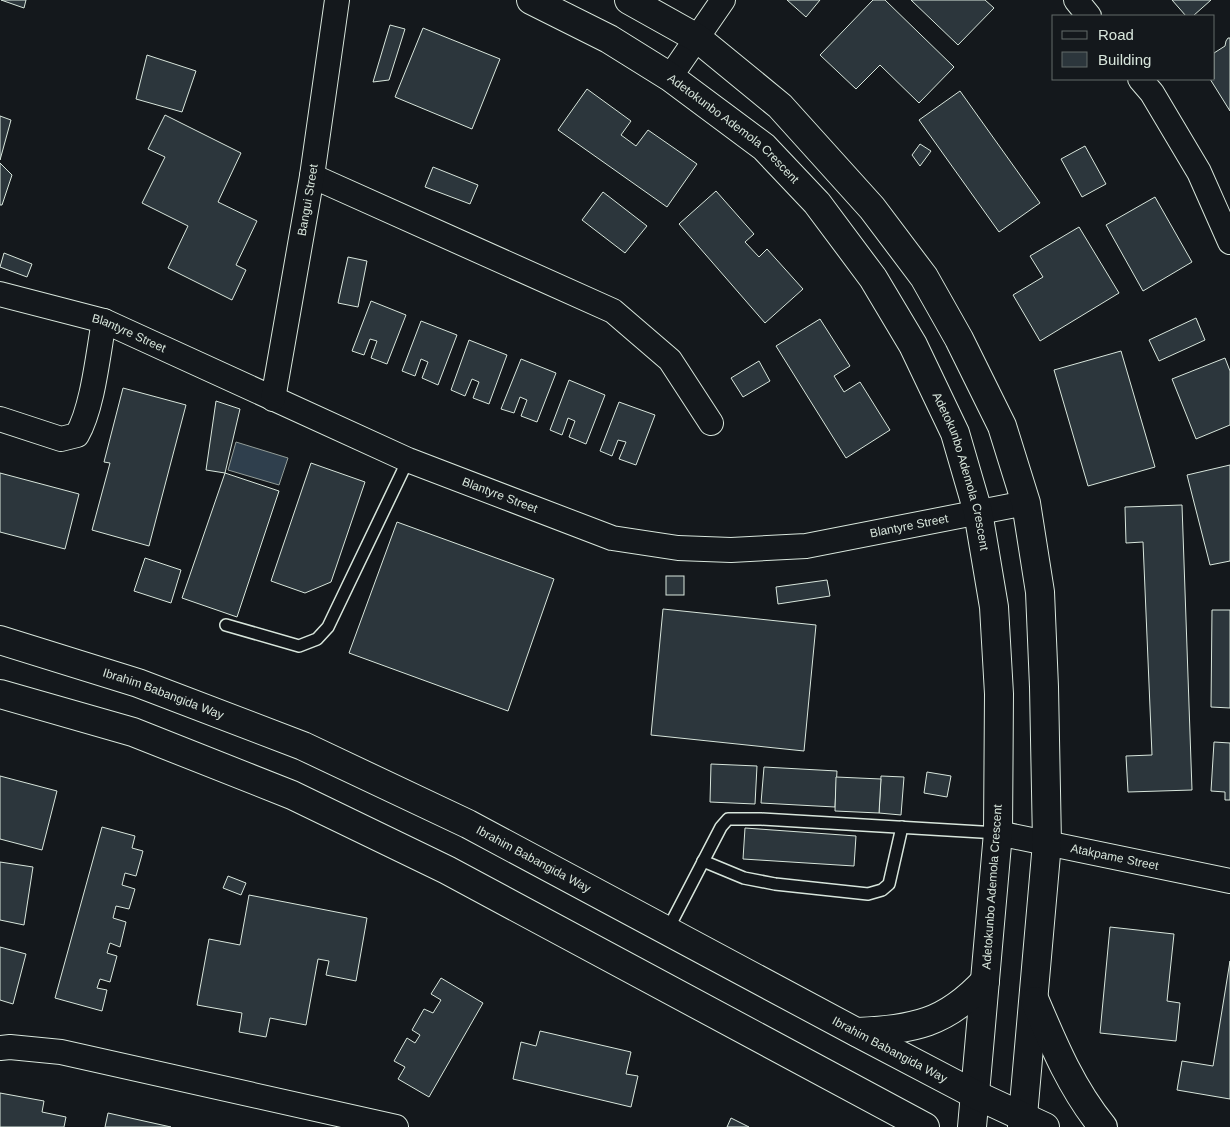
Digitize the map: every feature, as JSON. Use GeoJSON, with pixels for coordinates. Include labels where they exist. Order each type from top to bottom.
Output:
{"type":"FeatureCollection","features":[{"type":"Feature","properties":{"kind":"main road","name":"Adetokunbo Ademola Crescent"},"geometry":{"type":"LineString","coordinates":[[530,0],[609,40],[670,77],[764,147],[817,203],[873,278],[913,345],[955,433],[978,512],[994,607],[999,694],[998,833],[972,1127]]}},
{"type":"Feature","properties":{"kind":"main road"},"geometry":{"type":"LineString","coordinates":[[628,0],[697,38],[780,106],[872,208],[924,278],[959,339],[1002,426],[1026,502],[1040,592],[1044,686],[1047,843],[1034,998],[1030,1124]]}},
{"type":"Feature","properties":{"kind":"main road","name":"Ibrahim Babangida Way"},"geometry":{"type":"LineString","coordinates":[[0,640],[138,683],[303,746],[468,824],[1030,1124]]}},
{"type":"Feature","properties":{"kind":"main road"},"geometry":{"type":"LineString","coordinates":[[0,694],[133,732],[292,795],[448,870],[902,1119],[925,1127]]}},
{"type":"Feature","properties":{"kind":"main road"},"geometry":{"type":"LineString","coordinates":[[856,1032],[898,1030],[927,1022],[950,1012],[971,996],[986,981]]}},
{"type":"Feature","properties":{"kind":"main road"},"geometry":{"type":"LineString","coordinates":[[1034,998],[1057,1054],[1075,1088],[1102,1127]]}},
{"type":"Feature","properties":{"kind":"street","name":"Bangui Street"},"geometry":{"type":"LineString","coordinates":[[273,399],[312,176],[337,0]]}},
{"type":"Feature","properties":{"kind":"street"},"geometry":{"type":"LineString","coordinates":[[670,77],[723,0]]}},
{"type":"Feature","properties":{"kind":"street"},"geometry":{"type":"LineString","coordinates":[[1076,0],[1088,15]]}},
{"type":"Feature","properties":{"kind":"street"},"geometry":{"type":"LineString","coordinates":[[1141,80],[1152,93],[1198,172],[1230,242]]}},
{"type":"Feature","properties":{"kind":"street"},"geometry":{"type":"LineString","coordinates":[[312,176],[613,312],[670,360],[711,423]]}},
{"type":"Feature","properties":{"kind":"street","name":"Blantyre Street"},"geometry":{"type":"LineString","coordinates":[[0,294],[104,321],[408,460],[612,538],[678,548],[731,550],[806,546],[1026,502]]}},
{"type":"Feature","properties":{"kind":"street"},"geometry":{"type":"LineString","coordinates":[[0,419],[61,439],[77,434],[83,424],[89,401],[104,321]]}},
{"type":"Feature","properties":{"kind":"street","name":"Atakpame Street"},"geometry":{"type":"LineString","coordinates":[[998,833],[1230,881]]}},
{"type":"Feature","properties":{"kind":"street"},"geometry":{"type":"LineString","coordinates":[[0,1048],[10,1046],[61,1052],[387,1126]]}},
{"type":"Feature","properties":{"kind":"lane"},"geometry":{"type":"LineString","coordinates":[[226,625],[298,646],[317,639],[328,627],[408,460]]}},
{"type":"Feature","properties":{"kind":"lane"},"geometry":{"type":"LineString","coordinates":[[667,931],[721,826],[728,818],[998,833]]}},
{"type":"Feature","properties":{"kind":"lane"},"geometry":{"type":"LineString","coordinates":[[703,861],[744,878],[775,884],[868,894],[882,890],[889,884],[902,827]]}},
{"type":"Feature","properties":{"kind":"water"},"geometry":{"type":"Polygon","coordinates":[[[236,442],[288,458],[279,485],[228,470],[236,442]]]}},
{"type":"Feature","properties":{"kind":"building"},"geometry":{"type":"Polygon","coordinates":[[[1,0],[26,0],[24,8],[1,0]]]}},
{"type":"Feature","properties":{"kind":"building"},"geometry":{"type":"Polygon","coordinates":[[[787,0],[820,0],[806,17],[787,0]]]}},
{"type":"Feature","properties":{"kind":"building"},"geometry":{"type":"Polygon","coordinates":[[[873,0],[885,0],[954,67],[919,103],[880,65],[856,89],[820,55],[873,0]]]}},
{"type":"Feature","properties":{"kind":"building"},"geometry":{"type":"Polygon","coordinates":[[[911,0],[985,0],[994,8],[958,45],[911,0]]]}},
{"type":"Feature","properties":{"kind":"building"},"geometry":{"type":"Polygon","coordinates":[[[1172,0],[1211,0],[1194,15],[1185,15],[1172,0]]]}},
{"type":"Feature","properties":{"kind":"building"},"geometry":{"type":"Polygon","coordinates":[[[390,25],[405,29],[389,80],[373,82],[390,25]]]}},
{"type":"Feature","properties":{"kind":"building"},"geometry":{"type":"Polygon","coordinates":[[[423,28],[500,59],[472,129],[395,97],[423,28]]]}},
{"type":"Feature","properties":{"kind":"building"},"geometry":{"type":"Polygon","coordinates":[[[1230,38],[1230,111],[1211,80],[1215,80],[1215,52],[1225,46],[1226,41],[1230,38]]]}},
{"type":"Feature","properties":{"kind":"building"},"geometry":{"type":"Polygon","coordinates":[[[147,55],[196,71],[182,112],[136,99],[147,55]]]}},
{"type":"Feature","properties":{"kind":"building"},"geometry":{"type":"Polygon","coordinates":[[[587,89],[631,121],[621,135],[636,146],[648,130],[697,164],[667,207],[558,130],[587,89]]]}},
{"type":"Feature","properties":{"kind":"building"},"geometry":{"type":"Polygon","coordinates":[[[960,91],[1040,203],[999,232],[919,120],[960,91]]]}},
{"type":"Feature","properties":{"kind":"building"},"geometry":{"type":"Polygon","coordinates":[[[165,115],[241,153],[218,202],[257,221],[236,265],[246,270],[232,300],[168,268],[188,226],[142,203],[165,157],[148,149],[165,115]]]}},
{"type":"Feature","properties":{"kind":"building"},"geometry":{"type":"Polygon","coordinates":[[[0,116],[11,120],[0,160],[0,116]]]}},
{"type":"Feature","properties":{"kind":"building"},"geometry":{"type":"Polygon","coordinates":[[[920,144],[931,151],[920,166],[912,155],[920,144]]]}},
{"type":"Feature","properties":{"kind":"building"},"geometry":{"type":"Polygon","coordinates":[[[1085,146],[1106,184],[1082,197],[1061,159],[1085,146]]]}},
{"type":"Feature","properties":{"kind":"building"},"geometry":{"type":"Polygon","coordinates":[[[0,163],[12,175],[2,205],[0,205],[0,163]]]}},
{"type":"Feature","properties":{"kind":"building"},"geometry":{"type":"Polygon","coordinates":[[[433,167],[478,185],[470,204],[425,187],[433,167]]]}},
{"type":"Feature","properties":{"kind":"building"},"geometry":{"type":"Polygon","coordinates":[[[716,191],[754,234],[745,242],[759,257],[767,249],[803,289],[765,323],[679,224],[716,191]]]}},
{"type":"Feature","properties":{"kind":"building"},"geometry":{"type":"Polygon","coordinates":[[[603,192],[647,226],[625,253],[582,220],[603,192]]]}},
{"type":"Feature","properties":{"kind":"building"},"geometry":{"type":"Polygon","coordinates":[[[1155,197],[1192,262],[1143,291],[1106,225],[1155,197]]]}},
{"type":"Feature","properties":{"kind":"building"},"geometry":{"type":"Polygon","coordinates":[[[1079,227],[1119,293],[1040,341],[1013,295],[1043,277],[1030,256],[1079,227]]]}},
{"type":"Feature","properties":{"kind":"building"},"geometry":{"type":"Polygon","coordinates":[[[4,253],[32,264],[27,277],[0,267],[4,253]]]}},
{"type":"Feature","properties":{"kind":"building"},"geometry":{"type":"Polygon","coordinates":[[[348,257],[367,261],[358,307],[338,303],[348,257]]]}},
{"type":"Feature","properties":{"kind":"building"},"geometry":{"type":"Polygon","coordinates":[[[371,301],[406,315],[387,364],[371,358],[377,341],[370,339],[364,355],[352,351],[371,301]]]}},
{"type":"Feature","properties":{"kind":"building"},"geometry":{"type":"Polygon","coordinates":[[[1196,318],[1205,340],[1159,361],[1149,340],[1196,318]]]}},
{"type":"Feature","properties":{"kind":"building"},"geometry":{"type":"Polygon","coordinates":[[[820,319],[850,366],[834,376],[844,392],[860,382],[890,430],[846,458],[776,346],[820,319]]]}},
{"type":"Feature","properties":{"kind":"building"},"geometry":{"type":"Polygon","coordinates":[[[421,321],[457,335],[438,385],[422,378],[428,362],[421,359],[415,376],[402,371],[421,321]]]}},
{"type":"Feature","properties":{"kind":"building"},"geometry":{"type":"Polygon","coordinates":[[[469,340],[507,355],[489,404],[473,398],[479,382],[472,379],[465,396],[451,390],[469,340]]]}},
{"type":"Feature","properties":{"kind":"building"},"geometry":{"type":"Polygon","coordinates":[[[1121,351],[1155,467],[1088,486],[1054,370],[1121,351]]]}},
{"type":"Feature","properties":{"kind":"building"},"geometry":{"type":"Polygon","coordinates":[[[1225,358],[1230,371],[1230,425],[1196,439],[1172,379],[1225,358]]]}},
{"type":"Feature","properties":{"kind":"building"},"geometry":{"type":"Polygon","coordinates":[[[521,359],[556,373],[537,422],[521,416],[527,400],[520,397],[514,413],[501,409],[521,359]]]}},
{"type":"Feature","properties":{"kind":"building"},"geometry":{"type":"Polygon","coordinates":[[[759,361],[770,381],[743,397],[731,378],[759,361]]]}},
{"type":"Feature","properties":{"kind":"building"},"geometry":{"type":"Polygon","coordinates":[[[569,380],[605,395],[586,444],[569,437],[575,421],[568,418],[562,435],[550,430],[569,380]]]}},
{"type":"Feature","properties":{"kind":"building"},"geometry":{"type":"Polygon","coordinates":[[[123,388],[186,405],[149,546],[92,530],[110,463],[104,462],[123,388]]]}},
{"type":"Feature","properties":{"kind":"building"},"geometry":{"type":"Polygon","coordinates":[[[216,401],[240,409],[225,473],[206,470],[216,401]]]}},
{"type":"Feature","properties":{"kind":"building"},"geometry":{"type":"Polygon","coordinates":[[[619,402],[655,415],[636,465],[619,459],[626,442],[618,440],[612,456],[600,451],[619,402]]]}},
{"type":"Feature","properties":{"kind":"building"},"geometry":{"type":"Polygon","coordinates":[[[311,463],[365,482],[331,582],[305,593],[271,581],[311,463]]]}},
{"type":"Feature","properties":{"kind":"building"},"geometry":{"type":"Polygon","coordinates":[[[1230,465],[1230,561],[1210,565],[1187,475],[1230,465]]]}},
{"type":"Feature","properties":{"kind":"building"},"geometry":{"type":"Polygon","coordinates":[[[0,473],[79,494],[65,549],[0,532],[0,473]]]}},
{"type":"Feature","properties":{"kind":"building"},"geometry":{"type":"Polygon","coordinates":[[[225,473],[279,491],[237,617],[182,598],[225,473]]]}},
{"type":"Feature","properties":{"kind":"building"},"geometry":{"type":"Polygon","coordinates":[[[1182,505],[1192,790],[1128,792],[1126,756],[1152,755],[1143,542],[1126,543],[1125,507],[1182,505]]]}},
{"type":"Feature","properties":{"kind":"building"},"geometry":{"type":"Polygon","coordinates":[[[397,522],[554,579],[508,711],[349,653],[397,522]]]}},
{"type":"Feature","properties":{"kind":"building"},"geometry":{"type":"Polygon","coordinates":[[[145,558],[181,570],[171,603],[134,591],[145,558]]]}},
{"type":"Feature","properties":{"kind":"building"},"geometry":{"type":"Polygon","coordinates":[[[666,576],[684,576],[684,595],[666,595],[666,576]]]}},
{"type":"Feature","properties":{"kind":"building"},"geometry":{"type":"Polygon","coordinates":[[[827,580],[830,596],[778,604],[776,587],[827,580]]]}},
{"type":"Feature","properties":{"kind":"building"},"geometry":{"type":"Polygon","coordinates":[[[663,609],[816,625],[804,751],[651,735],[663,609]]]}},
{"type":"Feature","properties":{"kind":"building"},"geometry":{"type":"Polygon","coordinates":[[[1212,610],[1230,610],[1230,708],[1211,707],[1212,610]]]}},
{"type":"Feature","properties":{"kind":"building"},"geometry":{"type":"Polygon","coordinates":[[[1214,742],[1230,743],[1230,800],[1225,800],[1225,792],[1211,791],[1214,742]]]}},
{"type":"Feature","properties":{"kind":"building"},"geometry":{"type":"Polygon","coordinates":[[[711,764],[757,766],[755,804],[710,802],[711,764]]]}},
{"type":"Feature","properties":{"kind":"building"},"geometry":{"type":"Polygon","coordinates":[[[764,767],[837,771],[835,807],[761,803],[764,767]]]}},
{"type":"Feature","properties":{"kind":"building"},"geometry":{"type":"Polygon","coordinates":[[[927,772],[951,776],[947,797],[924,793],[927,772]]]}},
{"type":"Feature","properties":{"kind":"building"},"geometry":{"type":"Polygon","coordinates":[[[0,776],[57,791],[42,850],[0,839],[0,776]]]}},
{"type":"Feature","properties":{"kind":"building"},"geometry":{"type":"Polygon","coordinates":[[[881,776],[904,777],[901,815],[879,813],[881,776]]]}},
{"type":"Feature","properties":{"kind":"building"},"geometry":{"type":"Polygon","coordinates":[[[836,777],[881,779],[879,813],[835,811],[836,777]]]}},
{"type":"Feature","properties":{"kind":"building"},"geometry":{"type":"Polygon","coordinates":[[[102,827],[135,836],[132,848],[143,851],[136,876],[125,873],[122,885],[135,889],[129,909],[116,906],[113,918],[126,922],[120,947],[110,943],[107,953],[117,956],[110,982],[100,979],[97,988],[107,990],[102,1011],[55,998],[102,827]]]}},
{"type":"Feature","properties":{"kind":"building"},"geometry":{"type":"Polygon","coordinates":[[[745,828],[856,836],[854,866],[743,859],[745,828]]]}},
{"type":"Feature","properties":{"kind":"building"},"geometry":{"type":"Polygon","coordinates":[[[0,862],[33,867],[24,925],[0,920],[0,862]]]}},
{"type":"Feature","properties":{"kind":"building"},"geometry":{"type":"Polygon","coordinates":[[[228,876],[246,883],[241,895],[223,888],[228,876]]]}},
{"type":"Feature","properties":{"kind":"building"},"geometry":{"type":"Polygon","coordinates":[[[249,895],[367,918],[356,981],[326,975],[329,961],[318,959],[306,1025],[270,1018],[266,1037],[239,1032],[242,1013],[197,1005],[209,939],[240,945],[249,895]]]}},
{"type":"Feature","properties":{"kind":"building"},"geometry":{"type":"Polygon","coordinates":[[[1110,927],[1174,934],[1167,1001],[1180,1003],[1176,1041],[1100,1033],[1110,927]]]}},
{"type":"Feature","properties":{"kind":"building"},"geometry":{"type":"Polygon","coordinates":[[[0,947],[26,954],[13,1004],[0,1000],[0,947]]]}},
{"type":"Feature","properties":{"kind":"building"},"geometry":{"type":"Polygon","coordinates":[[[1230,961],[1230,1099],[1177,1090],[1182,1061],[1213,1066],[1230,961]]]}},
{"type":"Feature","properties":{"kind":"building"},"geometry":{"type":"Polygon","coordinates":[[[441,978],[483,1003],[429,1097],[398,1079],[405,1067],[394,1061],[407,1038],[415,1043],[420,1035],[412,1030],[424,1009],[433,1013],[441,1000],[431,994],[441,978]]]}},
{"type":"Feature","properties":{"kind":"building"},"geometry":{"type":"Polygon","coordinates":[[[540,1031],[631,1052],[626,1074],[638,1076],[631,1107],[513,1079],[521,1042],[536,1046],[540,1031]]]}},
{"type":"Feature","properties":{"kind":"building"},"geometry":{"type":"Polygon","coordinates":[[[0,1093],[44,1101],[42,1112],[66,1117],[64,1127],[0,1127],[0,1093]]]}},
{"type":"Feature","properties":{"kind":"building"},"geometry":{"type":"Polygon","coordinates":[[[108,1113],[171,1127],[105,1127],[108,1113]]]}},
{"type":"Feature","properties":{"kind":"building"},"geometry":{"type":"Polygon","coordinates":[[[731,1118],[749,1127],[727,1127],[731,1118]]]}}]}
